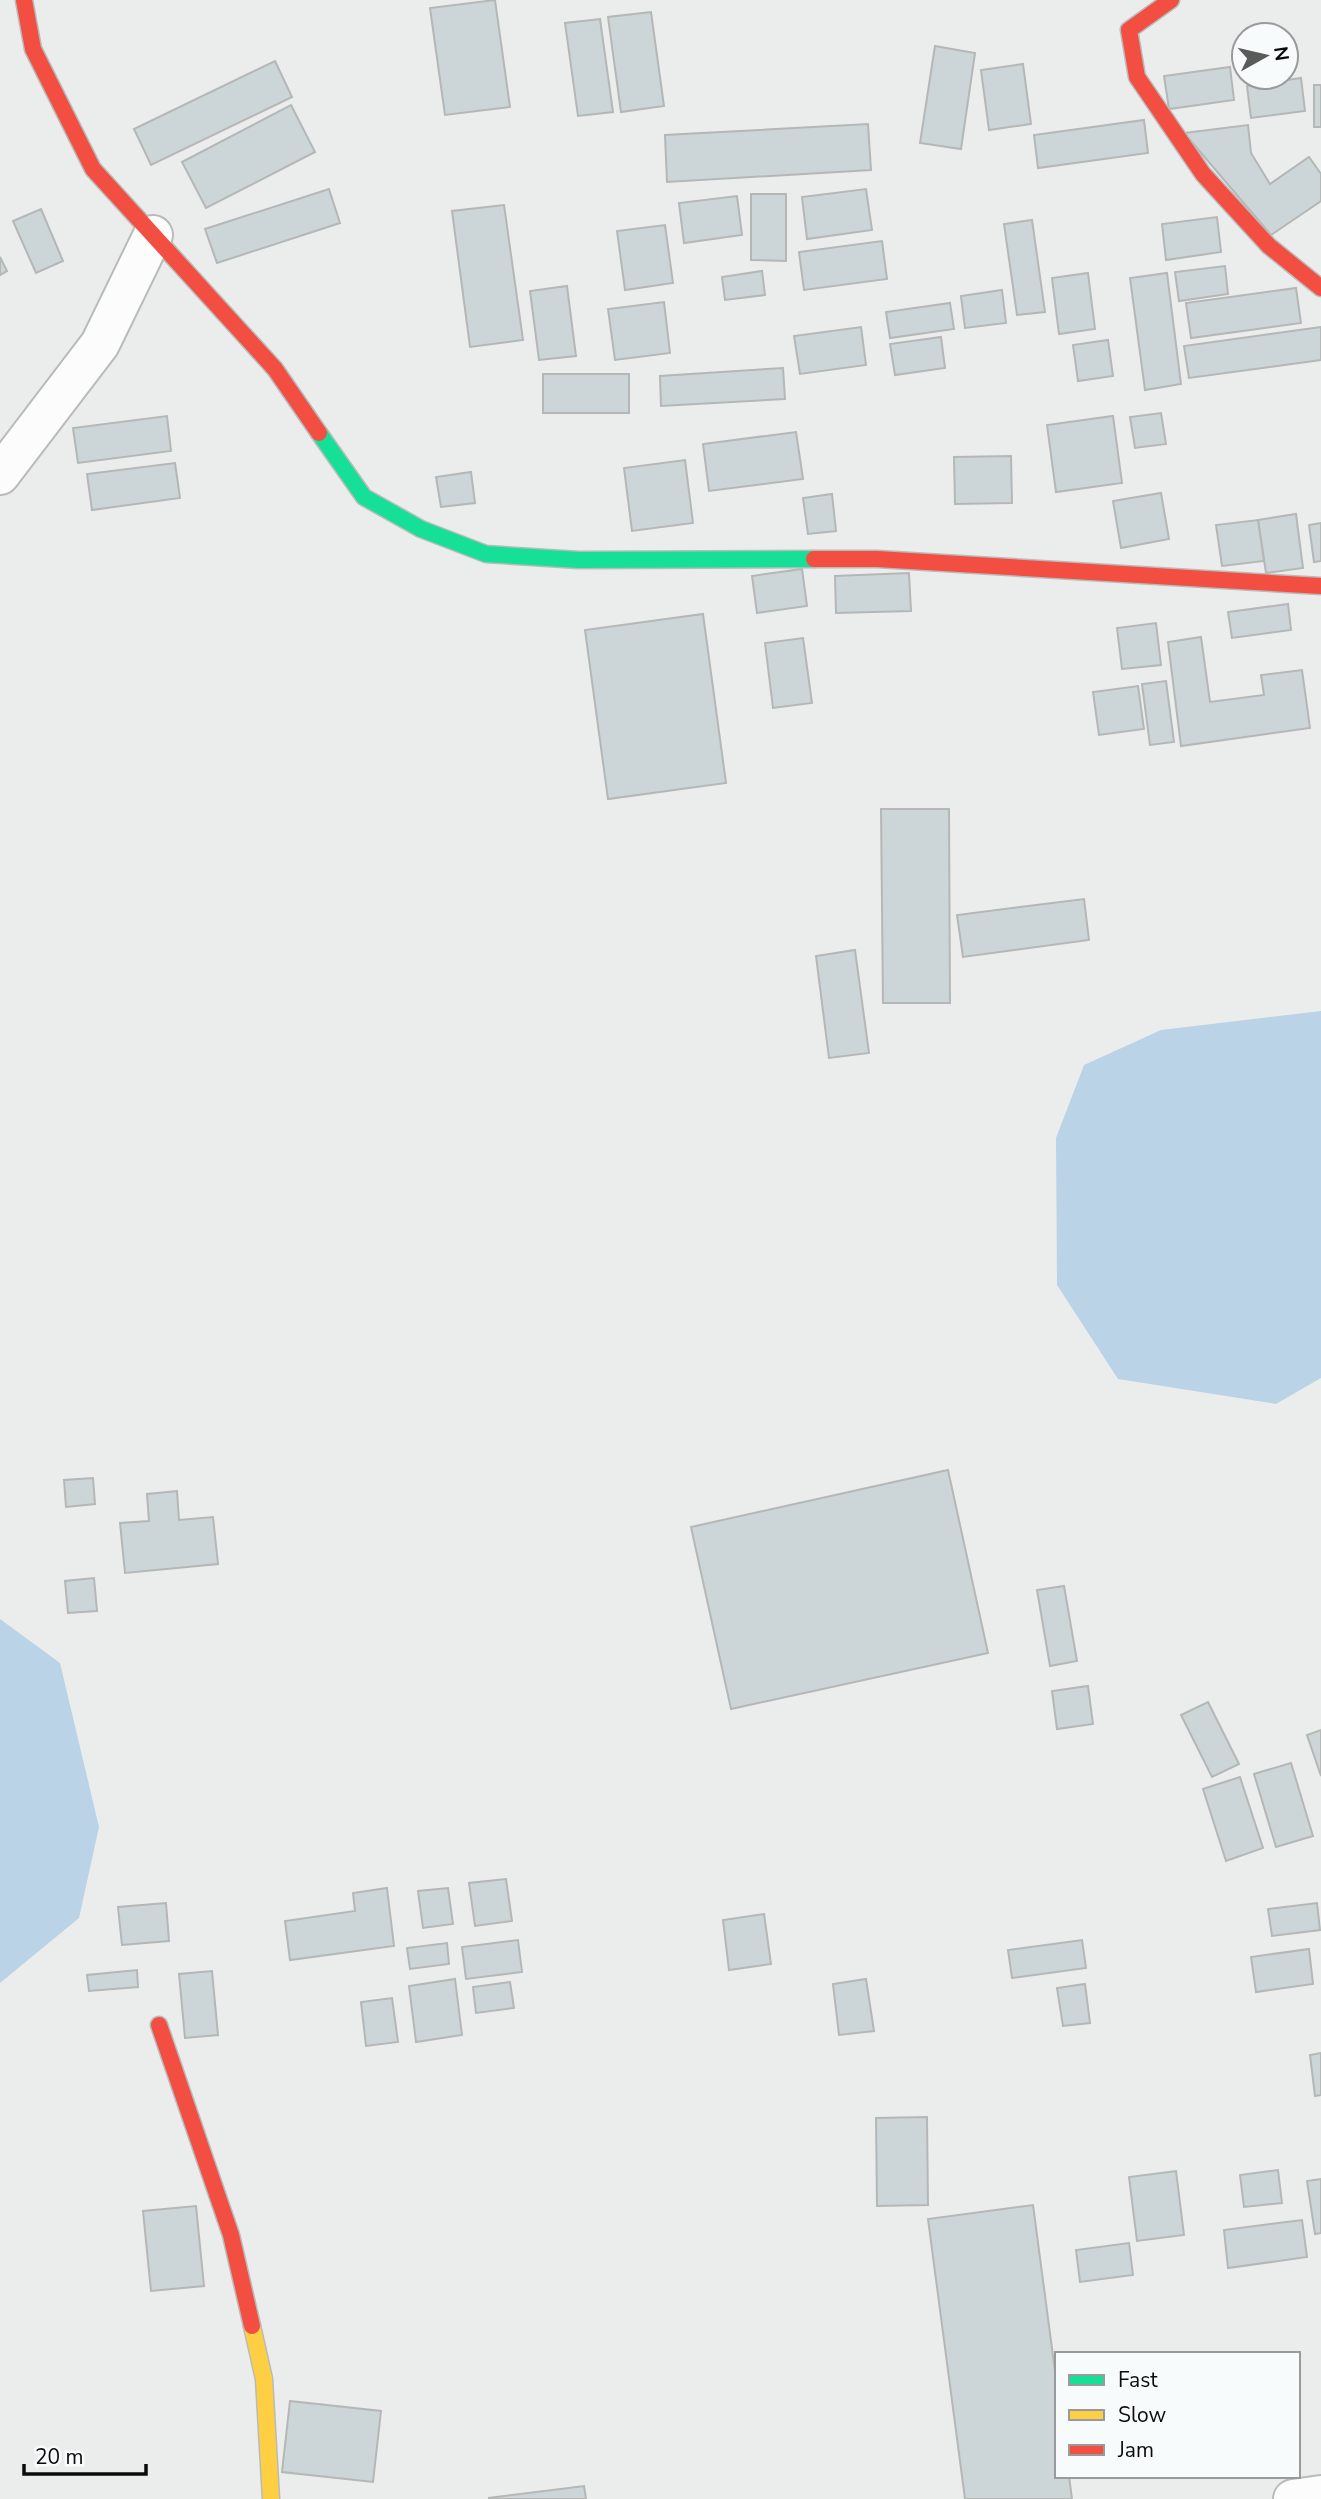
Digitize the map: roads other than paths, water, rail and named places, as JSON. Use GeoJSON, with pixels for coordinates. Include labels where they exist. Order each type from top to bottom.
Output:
{"type":"FeatureCollection","features":[{"type":"Feature","properties":{"kind":"street"},"geometry":{"type":"LineString","coordinates":[[24,0],[33,49],[93,169],[275,369],[364,498],[421,528],[486,554],[579,560],[877,559],[1321,586]]}},
{"type":"Feature","properties":{"kind":"street"},"geometry":{"type":"LineString","coordinates":[[1171,0],[1129,30],[1138,77],[1203,174],[1269,246],[1321,288]]}},
{"type":"Feature","properties":{"kind":"street"},"geometry":{"type":"LineString","coordinates":[[0,475],[100,344],[153,235]]}},
{"type":"Feature","properties":{"kind":"street"},"geometry":{"type":"LineString","coordinates":[[159,2025],[231,2235],[264,2379],[271,2499]]}},
{"type":"Feature","properties":{"kind":"street"},"geometry":{"type":"LineString","coordinates":[[1293,2499],[1321,2495]]}},
{"type":"Feature","properties":{"kind":"water"},"geometry":{"type":"Polygon","coordinates":[[[1321,1011],[1321,1378],[1276,1404],[1118,1379],[1057,1285],[1056,1138],[1084,1065],[1161,1030],[1321,1011]]]}},
{"type":"Feature","properties":{"kind":"water"},"geometry":{"type":"Polygon","coordinates":[[[0,1619],[60,1663],[99,1827],[79,1918],[0,1983],[0,1619]]]}}]}
